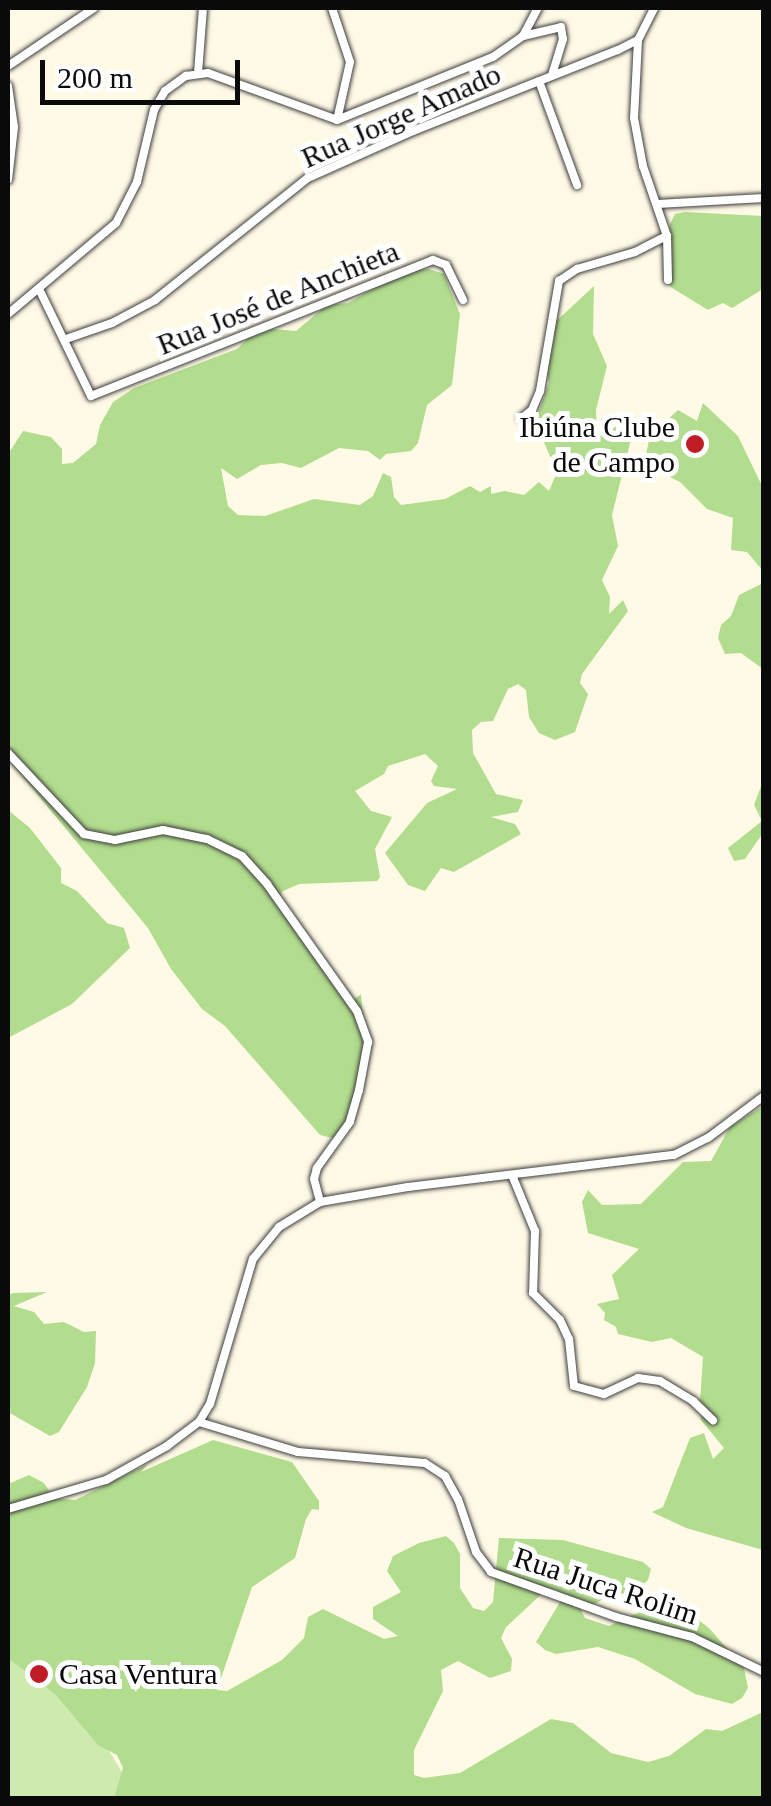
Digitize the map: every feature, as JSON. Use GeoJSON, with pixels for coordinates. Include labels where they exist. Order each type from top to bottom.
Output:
{"type":"FeatureCollection","features":[{"type":"Feature","properties":{"kind":"street"},"geometry":{"type":"LineString","coordinates":[[8,66],[94,8]]}},
{"type":"Feature","properties":{"kind":"street"},"geometry":{"type":"LineString","coordinates":[[198,73],[203,8]]}},
{"type":"Feature","properties":{"kind":"street"},"geometry":{"type":"LineString","coordinates":[[332,8],[350,62],[336,120]]}},
{"type":"Feature","properties":{"kind":"street"},"geometry":{"type":"LineString","coordinates":[[523,36],[538,8]]}},
{"type":"Feature","properties":{"kind":"street"},"geometry":{"type":"LineString","coordinates":[[654,8],[638,40],[634,118],[643,166],[667,236],[668,280]]}},
{"type":"Feature","properties":{"kind":"street"},"geometry":{"type":"LineString","coordinates":[[8,314],[116,223],[137,182],[154,110],[165,91],[198,73],[336,120],[482,62],[523,36],[560,27],[563,39],[552,75]]}},
{"type":"Feature","properties":{"kind":"street","name":"Rua Jorge Amado"},"geometry":{"type":"LineString","coordinates":[[66,339],[112,323],[155,300],[308,178],[638,40]]}},
{"type":"Feature","properties":{"kind":"street"},"geometry":{"type":"LineString","coordinates":[[539,81],[577,185]]}},
{"type":"Feature","properties":{"kind":"street"},"geometry":{"type":"LineString","coordinates":[[8,86],[14,127],[8,180]]}},
{"type":"Feature","properties":{"kind":"street"},"geometry":{"type":"LineString","coordinates":[[657,204],[764,198]]}},
{"type":"Feature","properties":{"kind":"street"},"geometry":{"type":"LineString","coordinates":[[522,418],[532,410],[540,391],[560,281],[576,268],[635,252],[667,236]]}},
{"type":"Feature","properties":{"kind":"street","name":"Rua José de Anchieta"},"geometry":{"type":"LineString","coordinates":[[66,339],[80,380],[91,396],[433,260],[446,266],[463,300]]}},
{"type":"Feature","properties":{"kind":"street"},"geometry":{"type":"LineString","coordinates":[[40,290],[66,339]]}},
{"type":"Feature","properties":{"kind":"street"},"geometry":{"type":"LineString","coordinates":[[8,753],[84,834],[115,840],[164,830],[207,839],[242,856],[268,884],[357,1011],[368,1042],[359,1090],[350,1122],[317,1168],[314,1179],[320,1202]]}},
{"type":"Feature","properties":{"kind":"street"},"geometry":{"type":"LineString","coordinates":[[8,1509],[106,1480],[167,1446],[199,1422],[210,1404],[253,1259],[279,1227],[320,1202],[674,1156],[708,1138],[764,1096]]}},
{"type":"Feature","properties":{"kind":"street"},"geometry":{"type":"LineString","coordinates":[[512,1176],[535,1230],[533,1293],[560,1320],[569,1339],[574,1386],[591,1394],[604,1394],[638,1378],[660,1381],[693,1401],[713,1420]]}},
{"type":"Feature","properties":{"kind":"street","name":"Rua Juca Rolim"},"geometry":{"type":"LineString","coordinates":[[199,1422],[298,1452],[426,1463],[445,1476],[458,1499],[476,1552],[491,1572],[616,1617],[692,1637],[764,1672]]}},
{"type":"Feature","properties":{"kind":"green space"},"geometry":{"type":"Polygon","coordinates":[[[675,214],[763,216],[763,289],[732,308],[723,303],[708,310],[669,286],[670,224],[675,214]]]}},
{"type":"Feature","properties":{"kind":"green space"},"geometry":{"type":"Polygon","coordinates":[[[429,269],[444,274],[460,314],[452,385],[427,405],[418,443],[411,451],[386,454],[380,460],[368,451],[339,448],[301,468],[282,463],[261,465],[237,479],[221,468],[228,506],[238,515],[265,516],[314,499],[360,505],[373,496],[383,473],[391,477],[394,497],[401,505],[445,499],[470,486],[480,492],[491,486],[491,494],[505,491],[524,495],[539,482],[549,491],[557,472],[535,422],[549,383],[546,368],[554,339],[552,325],[594,286],[593,334],[607,366],[596,410],[597,437],[619,425],[632,435],[612,515],[618,546],[602,580],[610,597],[609,614],[623,600],[628,611],[582,674],[580,683],[588,694],[575,732],[555,740],[539,733],[529,717],[526,690],[518,684],[508,689],[493,721],[481,722],[472,730],[473,753],[496,794],[523,800],[518,812],[491,817],[515,824],[521,834],[454,872],[441,868],[425,891],[408,885],[385,853],[427,803],[457,789],[434,786],[431,781],[438,766],[425,754],[388,766],[384,774],[355,791],[371,811],[392,817],[375,849],[380,877],[377,881],[299,884],[281,892],[280,909],[340,981],[347,1005],[361,994],[366,1052],[353,1107],[343,1132],[332,1138],[320,1135],[225,1026],[202,1009],[171,969],[148,928],[8,759],[8,454],[23,431],[51,437],[62,449],[62,464],[73,463],[96,444],[100,425],[113,402],[134,388],[237,349],[259,328],[296,331],[327,305],[348,303],[404,271],[429,269]]]}},
{"type":"Feature","properties":{"kind":"green space"},"geometry":{"type":"Polygon","coordinates":[[[703,403],[738,436],[763,488],[763,571],[747,552],[731,550],[733,518],[707,509],[680,482],[653,469],[645,459],[650,436],[678,410],[697,421],[703,403]]]}},
{"type":"Feature","properties":{"kind":"green space"},"geometry":{"type":"Polygon","coordinates":[[[763,583],[763,669],[741,653],[725,654],[718,638],[721,625],[731,616],[739,595],[763,583]]]}},
{"type":"Feature","properties":{"kind":"green space"},"geometry":{"type":"Polygon","coordinates":[[[763,781],[763,833],[745,859],[734,861],[728,848],[762,821],[754,805],[763,781]]]}},
{"type":"Feature","properties":{"kind":"green space"},"geometry":{"type":"Polygon","coordinates":[[[8,810],[30,828],[61,868],[61,883],[77,891],[107,923],[124,928],[130,948],[72,1004],[8,1038],[8,810]]]}},
{"type":"Feature","properties":{"kind":"green space"},"geometry":{"type":"Polygon","coordinates":[[[763,1106],[763,1550],[686,1528],[652,1512],[663,1507],[690,1438],[704,1433],[713,1459],[724,1448],[700,1419],[704,1413],[700,1402],[703,1357],[671,1338],[652,1342],[618,1334],[616,1327],[604,1320],[605,1313],[597,1304],[619,1299],[612,1275],[639,1249],[588,1233],[582,1202],[588,1190],[602,1205],[641,1204],[683,1162],[711,1161],[730,1127],[763,1106]]]}},
{"type":"Feature","properties":{"kind":"green space"},"geometry":{"type":"Polygon","coordinates":[[[47,1292],[14,1306],[34,1312],[44,1324],[64,1322],[84,1332],[96,1331],[95,1363],[87,1387],[59,1432],[50,1436],[8,1412],[8,1295],[47,1292]]]}},
{"type":"Feature","properties":{"kind":"green space"},"geometry":{"type":"Polygon","coordinates":[[[213,1440],[292,1462],[319,1501],[319,1510],[312,1509],[306,1519],[295,1558],[252,1587],[217,1690],[227,1691],[282,1660],[304,1638],[308,1617],[323,1609],[384,1639],[398,1636],[373,1619],[373,1607],[401,1592],[387,1571],[393,1556],[419,1543],[446,1536],[454,1543],[460,1554],[460,1588],[473,1608],[484,1611],[493,1602],[499,1538],[563,1540],[643,1562],[651,1569],[648,1580],[631,1596],[617,1592],[594,1604],[577,1602],[585,1618],[609,1626],[660,1603],[683,1608],[709,1628],[744,1668],[748,1688],[742,1698],[732,1704],[695,1694],[635,1659],[598,1647],[556,1654],[545,1650],[536,1642],[560,1602],[559,1591],[548,1588],[506,1627],[501,1638],[512,1659],[511,1671],[490,1678],[458,1661],[441,1670],[443,1691],[414,1750],[414,1775],[424,1778],[460,1773],[551,1719],[573,1723],[611,1753],[648,1762],[669,1756],[706,1729],[722,1731],[763,1712],[763,1798],[114,1798],[123,1768],[117,1755],[98,1745],[56,1695],[8,1658],[8,1484],[29,1475],[44,1483],[54,1498],[75,1500],[148,1464],[141,1472],[213,1440]]]}},
{"type":"Feature","properties":{"kind":"green space","name":"Casa Ventura"},"geometry":{"type":"Polygon","coordinates":[[[8,1584],[125,1777],[123,1798],[8,1798],[8,1584]]]}},
{"type":"Feature","properties":{"kind":"place","name":"Ibiúna Clube de Campo"},"geometry":{"type":"Point","coordinates":[695,444]}},
{"type":"Feature","properties":{"kind":"place","name":"Casa Ventura"},"geometry":{"type":"Point","coordinates":[39,1674]}}]}
